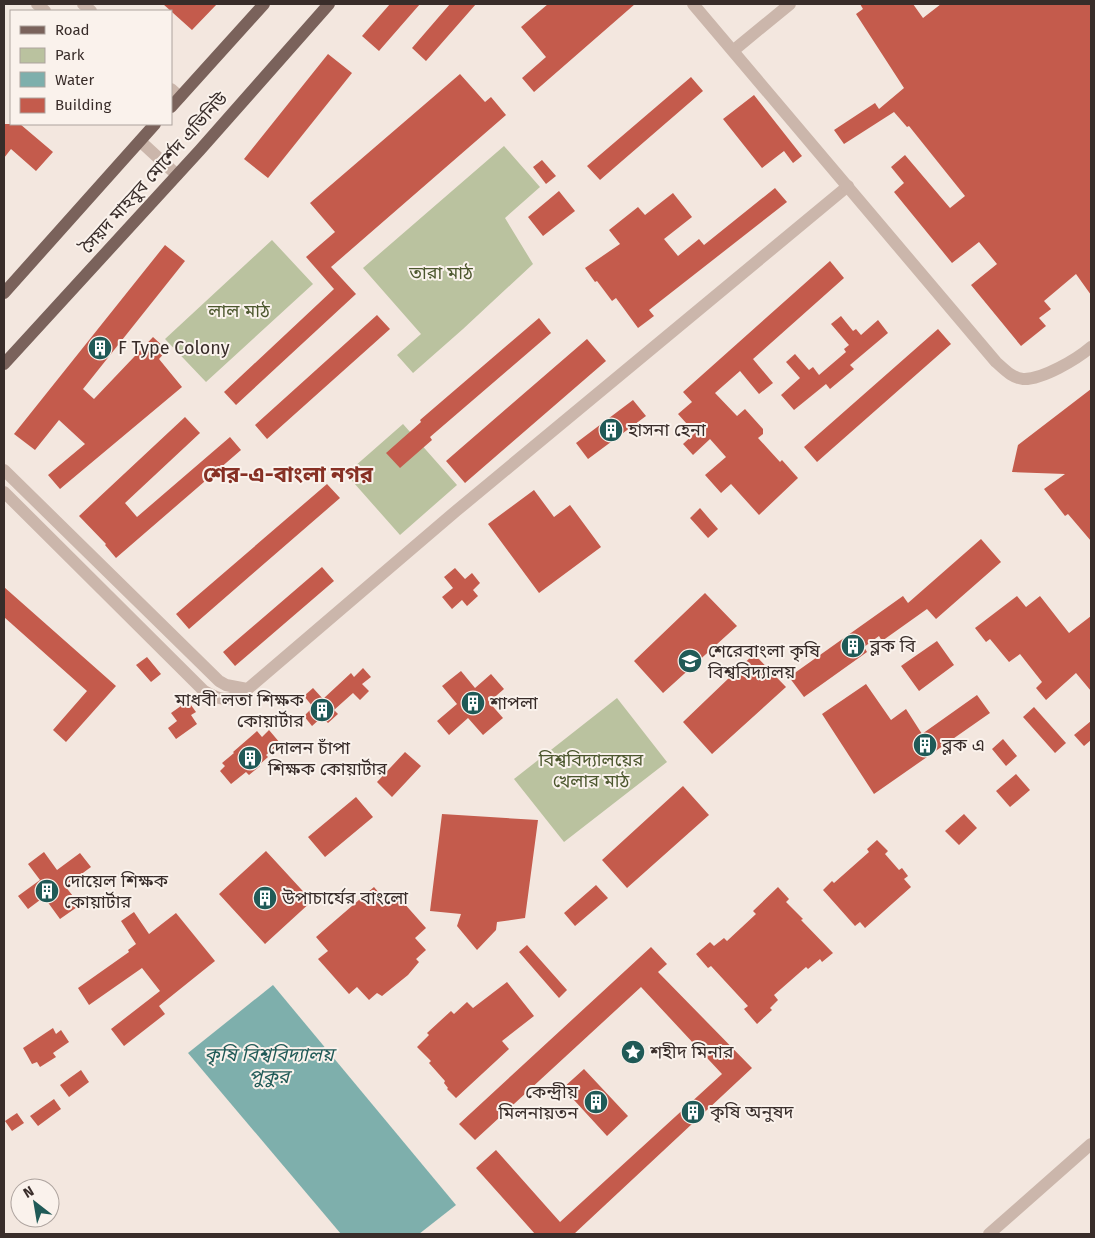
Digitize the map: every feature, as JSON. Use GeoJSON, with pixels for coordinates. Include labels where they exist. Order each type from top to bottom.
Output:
{"type":"FeatureCollection","features":[{"type":"Feature","properties":{"kind":"main road","name":"সৈয়দ মাহবুব মোর্শেদ এভিনিউ"},"geometry":{"type":"LineString","coordinates":[[174,98],[264,4]]}},
{"type":"Feature","properties":{"kind":"main road","name":"সৈয়দ মাহবুব মোর্শেদ এভিনিউ"},"geometry":{"type":"LineString","coordinates":[[4,364],[329,4]]}},
{"type":"Feature","properties":{"kind":"main road","name":"সৈয়দ মাহবুব মোর্শেদ এভিনিউ"},"geometry":{"type":"LineString","coordinates":[[4,293],[154,125]]}},
{"type":"Feature","properties":{"kind":"street"},"geometry":{"type":"LineString","coordinates":[[694,4],[996,362],[1009,373],[1022,379],[1036,376],[1072,361],[1091,347]]}},
{"type":"Feature","properties":{"kind":"street"},"geometry":{"type":"LineString","coordinates":[[734,50],[790,4]]}},
{"type":"Feature","properties":{"kind":"street"},"geometry":{"type":"LineString","coordinates":[[140,141],[177,174]]}},
{"type":"Feature","properties":{"kind":"street"},"geometry":{"type":"LineString","coordinates":[[4,492],[204,691],[220,699],[233,698],[247,689],[456,511],[848,186]]}},
{"type":"Feature","properties":{"kind":"street"},"geometry":{"type":"LineString","coordinates":[[4,470],[218,681],[226,685],[247,689]]}},
{"type":"Feature","properties":{"kind":"street"},"geometry":{"type":"LineString","coordinates":[[81,567],[92,556]]}},
{"type":"Feature","properties":{"kind":"street"},"geometry":{"type":"LineString","coordinates":[[989,1234],[1091,1144]]}},
{"type":"Feature","properties":{"kind":"green space","name":"তারা মাঠ"},"geometry":{"type":"Polygon","coordinates":[[[504,146],[540,187],[505,218],[533,264],[413,373],[397,355],[421,334],[363,268],[504,146]]]}},
{"type":"Feature","properties":{"kind":"green space","name":"লাল মাঠ"},"geometry":{"type":"Polygon","coordinates":[[[272,240],[313,284],[206,382],[165,339],[272,240]]]}},
{"type":"Feature","properties":{"kind":"green space"},"geometry":{"type":"Polygon","coordinates":[[[403,424],[457,485],[400,535],[346,474],[403,424]]]}},
{"type":"Feature","properties":{"kind":"green space","name":"বিশ্ববিদ্যালয়ের খেলার মাঠ"},"geometry":{"type":"Polygon","coordinates":[[[617,698],[667,762],[564,842],[514,779],[617,698]]]}},
{"type":"Feature","properties":{"kind":"water","name":"কৃষি বিশ্ববিদ্যালয় পুকুর"},"geometry":{"type":"Polygon","coordinates":[[[273,985],[456,1205],[419,1234],[341,1234],[188,1053],[273,985]]]}},
{"type":"Feature","properties":{"kind":"building"},"geometry":{"type":"Polygon","coordinates":[[[163,4],[217,4],[192,30],[172,10],[163,4]]]}},
{"type":"Feature","properties":{"kind":"building"},"geometry":{"type":"Polygon","coordinates":[[[390,4],[420,4],[379,51],[362,36],[390,4]]]}},
{"type":"Feature","properties":{"kind":"building"},"geometry":{"type":"Polygon","coordinates":[[[450,4],[476,4],[426,61],[412,48],[450,4]]]}},
{"type":"Feature","properties":{"kind":"building"},"geometry":{"type":"Polygon","coordinates":[[[548,4],[635,4],[534,92],[522,78],[546,57],[521,27],[548,4]]]}},
{"type":"Feature","properties":{"kind":"building"},"geometry":{"type":"Polygon","coordinates":[[[860,4],[913,4],[923,18],[941,4],[1091,4],[1091,295],[1076,274],[1044,301],[1051,309],[1039,318],[1046,326],[1021,346],[971,285],[997,264],[979,242],[952,263],[894,192],[904,183],[891,167],[905,155],[950,208],[965,196],[909,126],[907,127],[894,112],[844,144],[834,130],[875,103],[879,109],[904,88],[856,14],[863,9],[860,4]]]}},
{"type":"Feature","properties":{"kind":"building"},"geometry":{"type":"Polygon","coordinates":[[[328,54],[352,73],[268,178],[244,159],[328,54]]]}},
{"type":"Feature","properties":{"kind":"building"},"geometry":{"type":"Polygon","coordinates":[[[460,74],[485,102],[491,97],[506,115],[331,267],[356,294],[236,405],[224,392],[334,289],[306,257],[335,232],[310,203],[460,74]]]}},
{"type":"Feature","properties":{"kind":"building"},"geometry":{"type":"Polygon","coordinates":[[[691,77],[703,91],[600,180],[587,166],[691,77]]]}},
{"type":"Feature","properties":{"kind":"building"},"geometry":{"type":"Polygon","coordinates":[[[754,95],[802,156],[793,163],[784,151],[762,168],[723,119],[754,95]]]}},
{"type":"Feature","properties":{"kind":"building"},"geometry":{"type":"Polygon","coordinates":[[[4,124],[21,125],[53,152],[36,171],[11,149],[4,158],[4,124]]]}},
{"type":"Feature","properties":{"kind":"building"},"geometry":{"type":"Polygon","coordinates":[[[542,160],[556,176],[546,184],[533,167],[542,160]]]}},
{"type":"Feature","properties":{"kind":"building"},"geometry":{"type":"Polygon","coordinates":[[[775,188],[787,202],[649,310],[654,316],[638,328],[616,298],[612,301],[585,268],[620,244],[609,230],[638,207],[645,215],[673,193],[692,217],[664,239],[678,256],[699,239],[704,245],[775,188]]]}},
{"type":"Feature","properties":{"kind":"building"},"geometry":{"type":"Polygon","coordinates":[[[559,191],[575,211],[543,236],[528,217],[559,191]]]}},
{"type":"Feature","properties":{"kind":"building"},"geometry":{"type":"Polygon","coordinates":[[[165,245],[185,261],[83,389],[94,399],[153,337],[167,350],[159,359],[182,387],[60,489],[48,475],[85,444],[59,420],[35,450],[14,434],[165,245]]]}},
{"type":"Feature","properties":{"kind":"building"},"geometry":{"type":"Polygon","coordinates":[[[830,261],[844,278],[753,359],[773,383],[759,394],[740,371],[715,393],[737,416],[745,409],[763,429],[763,434],[758,438],[798,478],[759,515],[731,484],[721,493],[705,475],[726,457],[710,439],[693,455],[683,444],[695,433],[678,414],[692,402],[683,392],[830,261]]]}},
{"type":"Feature","properties":{"kind":"building"},"geometry":{"type":"Polygon","coordinates":[[[377,315],[390,329],[267,439],[255,425],[377,315]]]}},
{"type":"Feature","properties":{"kind":"building"},"geometry":{"type":"Polygon","coordinates":[[[841,316],[853,331],[856,329],[861,335],[878,320],[888,333],[850,365],[854,369],[830,389],[826,384],[794,410],[781,395],[800,378],[786,362],[795,354],[809,370],[813,367],[819,375],[846,352],[844,349],[849,345],[831,324],[841,316]]]}},
{"type":"Feature","properties":{"kind":"building"},"geometry":{"type":"Polygon","coordinates":[[[539,318],[551,333],[430,437],[432,440],[400,468],[386,453],[421,422],[420,420],[539,318]]]}},
{"type":"Feature","properties":{"kind":"building"},"geometry":{"type":"Polygon","coordinates":[[[938,329],[951,344],[817,462],[804,447],[938,329]]]}},
{"type":"Feature","properties":{"kind":"building"},"geometry":{"type":"Polygon","coordinates":[[[587,339],[606,361],[465,483],[446,461],[587,339]]]}},
{"type":"Feature","properties":{"kind":"building"},"geometry":{"type":"Polygon","coordinates":[[[1091,389],[1091,541],[1068,514],[1065,516],[1044,489],[1065,474],[1012,472],[1018,445],[1091,389]]]}},
{"type":"Feature","properties":{"kind":"building","name":"হাসনা হেনা"},"geometry":{"type":"Polygon","coordinates":[[[633,400],[646,416],[588,459],[576,443],[633,400]]]}},
{"type":"Feature","properties":{"kind":"building"},"geometry":{"type":"Polygon","coordinates":[[[185,417],[200,433],[125,503],[137,517],[230,437],[241,450],[116,558],[106,544],[79,516],[185,417]]]}},
{"type":"Feature","properties":{"kind":"building"},"geometry":{"type":"Polygon","coordinates":[[[327,484],[340,498],[189,629],[176,614],[327,484]]]}},
{"type":"Feature","properties":{"kind":"building"},"geometry":{"type":"Polygon","coordinates":[[[534,490],[554,517],[570,505],[601,547],[539,593],[488,524],[534,490]]]}},
{"type":"Feature","properties":{"kind":"building"},"geometry":{"type":"Polygon","coordinates":[[[700,508],[718,529],[708,538],[690,518],[700,508]]]}},
{"type":"Feature","properties":{"kind":"building"},"geometry":{"type":"Polygon","coordinates":[[[981,539],[1001,562],[936,619],[927,609],[882,641],[879,636],[864,647],[867,652],[804,697],[789,677],[903,596],[908,603],[981,539]]]}},
{"type":"Feature","properties":{"kind":"building"},"geometry":{"type":"Polygon","coordinates":[[[322,567],[334,581],[235,666],[223,652],[322,567]]]}},
{"type":"Feature","properties":{"kind":"building"},"geometry":{"type":"Polygon","coordinates":[[[455,568],[465,579],[472,573],[480,583],[473,590],[478,596],[467,606],[462,600],[452,609],[442,597],[453,588],[444,577],[455,568]]]}},
{"type":"Feature","properties":{"kind":"building"},"geometry":{"type":"Polygon","coordinates":[[[4,587],[116,686],[66,742],[53,730],[87,691],[4,617],[4,587]]]}},
{"type":"Feature","properties":{"kind":"building"},"geometry":{"type":"Polygon","coordinates":[[[705,593],[737,626],[663,693],[634,661],[705,593]]]}},
{"type":"Feature","properties":{"kind":"building"},"geometry":{"type":"Polygon","coordinates":[[[1017,596],[1026,607],[1040,596],[1069,633],[1091,616],[1091,691],[1076,673],[1046,700],[1036,688],[1042,682],[1020,654],[1009,662],[990,639],[986,642],[975,628],[1017,596]]]}},
{"type":"Feature","properties":{"kind":"building"},"geometry":{"type":"Polygon","coordinates":[[[937,641],[954,665],[919,691],[901,666],[937,641]]]}},
{"type":"Feature","properties":{"kind":"building"},"geometry":{"type":"Polygon","coordinates":[[[754,654],[786,687],[712,754],[683,722],[754,654]]]}},
{"type":"Feature","properties":{"kind":"building"},"geometry":{"type":"Polygon","coordinates":[[[147,657],[161,674],[151,682],[136,665],[147,657]]]}},
{"type":"Feature","properties":{"kind":"building"},"geometry":{"type":"Polygon","coordinates":[[[363,668],[371,677],[362,684],[369,691],[360,700],[353,693],[334,710],[338,714],[328,723],[322,717],[312,726],[304,716],[313,707],[304,696],[313,688],[323,699],[351,673],[354,677],[363,668]]]}},
{"type":"Feature","properties":{"kind":"building","name":"শাপলা"},"geometry":{"type":"Polygon","coordinates":[[[461,671],[475,688],[491,674],[504,689],[489,702],[503,718],[483,735],[468,718],[449,735],[437,721],[457,704],[442,686],[461,671]]]}},
{"type":"Feature","properties":{"kind":"building"},"geometry":{"type":"Polygon","coordinates":[[[866,684],[891,720],[906,709],[922,734],[977,695],[990,713],[874,794],[822,714],[866,684]]]}},
{"type":"Feature","properties":{"kind":"building"},"geometry":{"type":"Polygon","coordinates":[[[188,701],[196,712],[191,715],[197,724],[176,739],[168,728],[177,721],[171,713],[188,701]]]}},
{"type":"Feature","properties":{"kind":"building"},"geometry":{"type":"Polygon","coordinates":[[[1034,707],[1066,743],[1055,753],[1023,717],[1034,707]]]}},
{"type":"Feature","properties":{"kind":"building"},"geometry":{"type":"Polygon","coordinates":[[[1091,721],[1091,740],[1084,746],[1074,735],[1091,721]]]}},
{"type":"Feature","properties":{"kind":"building","name":"দোলন চাঁপা শিক্ষক কোয়ার্টার"},"geometry":{"type":"Polygon","coordinates":[[[269,730],[280,743],[266,755],[268,757],[260,766],[249,775],[246,772],[231,784],[220,771],[225,766],[222,763],[257,731],[262,737],[269,730]]]}},
{"type":"Feature","properties":{"kind":"building"},"geometry":{"type":"Polygon","coordinates":[[[1003,739],[1017,756],[1006,766],[992,749],[1003,739]]]}},
{"type":"Feature","properties":{"kind":"building"},"geometry":{"type":"Polygon","coordinates":[[[405,752],[421,766],[392,797],[377,782],[405,752]]]}},
{"type":"Feature","properties":{"kind":"building"},"geometry":{"type":"Polygon","coordinates":[[[1016,774],[1030,790],[1010,807],[996,791],[1016,774]]]}},
{"type":"Feature","properties":{"kind":"building"},"geometry":{"type":"Polygon","coordinates":[[[683,786],[709,815],[627,888],[602,860],[683,786]]]}},
{"type":"Feature","properties":{"kind":"building"},"geometry":{"type":"Polygon","coordinates":[[[356,797],[373,817],[325,857],[308,837],[356,797]]]}},
{"type":"Feature","properties":{"kind":"building"},"geometry":{"type":"Polygon","coordinates":[[[442,814],[538,820],[525,918],[497,922],[496,930],[477,950],[457,926],[461,914],[430,911],[442,814]]]}},
{"type":"Feature","properties":{"kind":"building"},"geometry":{"type":"Polygon","coordinates":[[[964,814],[977,828],[959,845],[945,831],[964,814]]]}},
{"type":"Feature","properties":{"kind":"building"},"geometry":{"type":"Polygon","coordinates":[[[877,840],[888,851],[885,854],[899,870],[902,868],[908,876],[904,879],[911,887],[865,928],[860,922],[855,926],[823,890],[832,881],[834,883],[869,852],[867,849],[877,840]]]}},
{"type":"Feature","properties":{"kind":"building","name":"উপাচার্যের বাংলো"},"geometry":{"type":"Polygon","coordinates":[[[266,851],[312,901],[265,944],[219,894],[266,851]]]}},
{"type":"Feature","properties":{"kind":"building","name":"দোয়েল শিক্ষক কোয়ার্টার"},"geometry":{"type":"Polygon","coordinates":[[[44,852],[57,870],[80,853],[91,867],[65,886],[80,905],[60,919],[44,897],[28,909],[18,896],[40,880],[28,864],[44,852]]]}},
{"type":"Feature","properties":{"kind":"building"},"geometry":{"type":"Polygon","coordinates":[[[596,885],[608,898],[575,926],[564,913],[596,885]]]}},
{"type":"Feature","properties":{"kind":"building"},"geometry":{"type":"Polygon","coordinates":[[[374,887],[386,901],[395,893],[426,928],[415,938],[426,950],[416,959],[419,962],[408,975],[382,996],[377,993],[369,1000],[357,987],[349,994],[318,959],[328,951],[316,937],[374,887]]]}},
{"type":"Feature","properties":{"kind":"building"},"geometry":{"type":"Polygon","coordinates":[[[778,887],[789,899],[786,902],[803,919],[801,920],[833,953],[822,962],[820,959],[808,969],[806,967],[774,995],[778,1000],[770,1008],[772,1010],[757,1024],[744,1009],[748,1006],[711,966],[708,968],[696,954],[710,942],[714,946],[724,938],[727,941],[756,914],[753,911],[778,887]]]}},
{"type":"Feature","properties":{"kind":"building"},"geometry":{"type":"Polygon","coordinates":[[[134,912],[149,934],[176,913],[215,961],[159,1006],[165,1014],[124,1046],[111,1029],[160,991],[142,968],[89,1005],[78,988],[129,952],[128,950],[136,944],[121,921],[134,912]]]}},
{"type":"Feature","properties":{"kind":"building"},"geometry":{"type":"Polygon","coordinates":[[[527,945],[567,990],[559,998],[519,952],[527,945]]]}},
{"type":"Feature","properties":{"kind":"building","name":"কৃষি অনুষদ"},"geometry":{"type":"Polygon","coordinates":[[[651,947],[667,964],[658,972],[752,1068],[574,1234],[535,1234],[476,1168],[496,1150],[560,1222],[722,1074],[641,987],[475,1140],[459,1124],[651,947]]]}},
{"type":"Feature","properties":{"kind":"building"},"geometry":{"type":"Polygon","coordinates":[[[507,982],[534,1016],[502,1041],[509,1049],[456,1098],[447,1089],[445,1081],[429,1063],[431,1061],[417,1047],[429,1035],[427,1033],[451,1011],[454,1014],[467,1002],[473,1008],[507,982]]]}},
{"type":"Feature","properties":{"kind":"building"},"geometry":{"type":"Polygon","coordinates":[[[53,1028],[56,1034],[61,1030],[69,1042],[53,1053],[56,1057],[40,1067],[37,1062],[32,1064],[23,1048],[53,1028]]]}},
{"type":"Feature","properties":{"kind":"building","name":"কেন্দ্রীয় মিলনায়তন"},"geometry":{"type":"Polygon","coordinates":[[[584,1069],[628,1116],[607,1136],[563,1088],[584,1069]]]}},
{"type":"Feature","properties":{"kind":"building"},"geometry":{"type":"Polygon","coordinates":[[[81,1070],[89,1082],[69,1097],[60,1085],[81,1070]]]}},
{"type":"Feature","properties":{"kind":"building"},"geometry":{"type":"Polygon","coordinates":[[[54,1099],[61,1109],[38,1126],[30,1116],[54,1099]]]}},
{"type":"Feature","properties":{"kind":"building"},"geometry":{"type":"Polygon","coordinates":[[[17,1113],[24,1123],[12,1131],[5,1121],[17,1113]]]}},
{"type":"Feature","properties":{"kind":"place","name":"F Type Colony"},"geometry":{"type":"Point","coordinates":[100,348]}},
{"type":"Feature","properties":{"kind":"place","name":"হাসনা হেনা"},"geometry":{"type":"Point","coordinates":[611,430]}},
{"type":"Feature","properties":{"kind":"place","name":"ব্লক বি"},"geometry":{"type":"Point","coordinates":[853,646]}},
{"type":"Feature","properties":{"kind":"place","name":"শেরেবাংলা কৃষি বিশ্ববিদ্যালয়"},"geometry":{"type":"Point","coordinates":[690,661]}},
{"type":"Feature","properties":{"kind":"place","name":"শাপলা"},"geometry":{"type":"Point","coordinates":[473,703]}},
{"type":"Feature","properties":{"kind":"place","name":"মাধবী লতা শিক্ষক কোয়ার্টার"},"geometry":{"type":"Point","coordinates":[322,710]}},
{"type":"Feature","properties":{"kind":"place","name":"ব্লক এ"},"geometry":{"type":"Point","coordinates":[925,745]}},
{"type":"Feature","properties":{"kind":"place","name":"দোলন চাঁপা শিক্ষক কোয়ার্টার"},"geometry":{"type":"Point","coordinates":[250,758]}},
{"type":"Feature","properties":{"kind":"place","name":"দোয়েল শিক্ষক কোয়ার্টার"},"geometry":{"type":"Point","coordinates":[47,891]}},
{"type":"Feature","properties":{"kind":"place","name":"উপাচার্যের বাংলো"},"geometry":{"type":"Point","coordinates":[265,898]}},
{"type":"Feature","properties":{"kind":"place","name":"শহীদ মিনার"},"geometry":{"type":"Point","coordinates":[633,1052]}},
{"type":"Feature","properties":{"kind":"place","name":"কেন্দ্রীয় মিলনায়তন"},"geometry":{"type":"Point","coordinates":[596,1102]}},
{"type":"Feature","properties":{"kind":"place","name":"কৃষি অনুষদ"},"geometry":{"type":"Point","coordinates":[693,1112]}},
{"type":"Feature","properties":{"kind":"district","name":"শের-এ-বাংলা নগর"},"geometry":{"type":"Point","coordinates":[288,474]}}]}
